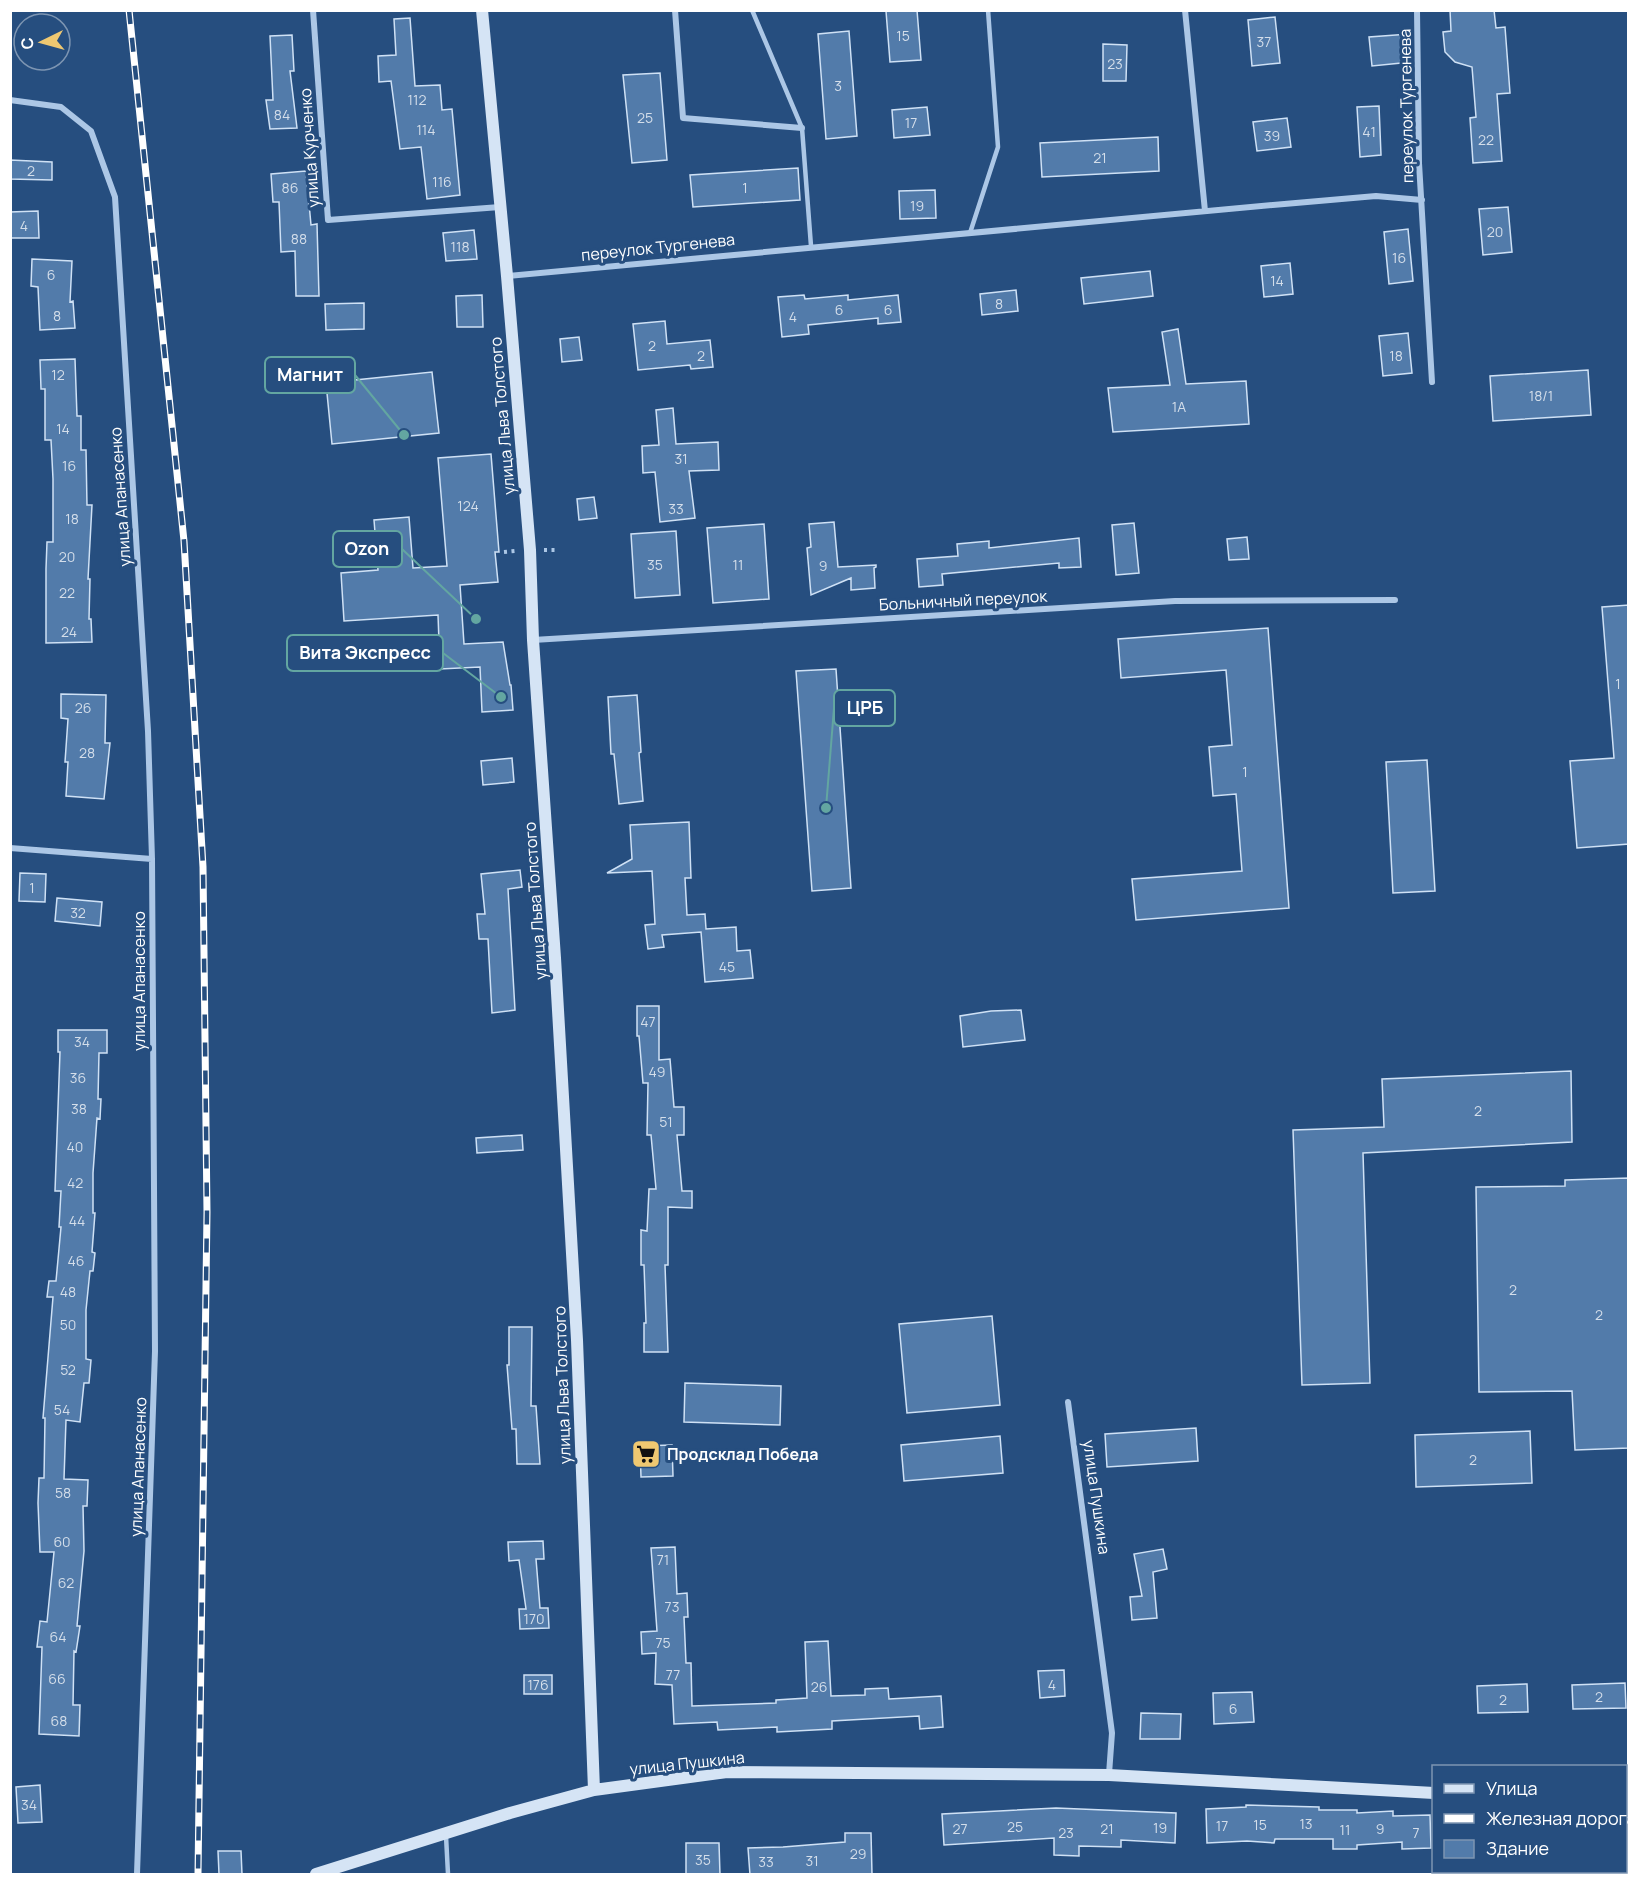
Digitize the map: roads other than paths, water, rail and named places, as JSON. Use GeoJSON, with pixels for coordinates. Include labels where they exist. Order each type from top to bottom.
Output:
{"type":"FeatureCollection","features":[{"type":"Feature","properties":{"kind":"main road","name":"улица Льва Толстого"},"geometry":{"type":"LineString","coordinates":[[482,10],[530,550],[533,640],[555,958],[576,1328],[594,1790]]}},
{"type":"Feature","properties":{"kind":"main road","name":"улица Пушкина"},"geometry":{"type":"LineString","coordinates":[[316,1875],[446,1833],[594,1790],[727,1772],[1109,1775],[1432,1793]]}},
{"type":"Feature","properties":{"kind":"street","name":"улица Курченко"},"geometry":{"type":"LineString","coordinates":[[313,10],[328,220],[501,207]]}},
{"type":"Feature","properties":{"kind":"street"},"geometry":{"type":"LineString","coordinates":[[675,10],[683,118],[802,128]]}},
{"type":"Feature","properties":{"kind":"street"},"geometry":{"type":"LineString","coordinates":[[1185,10],[1205,211]]}},
{"type":"Feature","properties":{"kind":"street","name":"переулок Тургенева"},"geometry":{"type":"LineString","coordinates":[[507,276],[811,246],[1376,196],[1422,200],[1419,163],[1418,10]]}},
{"type":"Feature","properties":{"kind":"street","name":"улица Апанасенко"},"geometry":{"type":"LineString","coordinates":[[10,100],[62,107],[91,131],[115,197],[148,731],[152,859],[155,1351],[137,1875]]}},
{"type":"Feature","properties":{"kind":"street"},"geometry":{"type":"LineString","coordinates":[[1422,200],[1432,382]]}},
{"type":"Feature","properties":{"kind":"street","name":"Больничный переулок"},"geometry":{"type":"LineString","coordinates":[[533,640],[1175,601],[1395,600]]}},
{"type":"Feature","properties":{"kind":"street"},"geometry":{"type":"LineString","coordinates":[[10,848],[152,859]]}},
{"type":"Feature","properties":{"kind":"street","name":"улица Пушкина"},"geometry":{"type":"LineString","coordinates":[[1068,1402],[1112,1733],[1109,1775]]}},
{"type":"Feature","properties":{"kind":"lane"},"geometry":{"type":"LineString","coordinates":[[752,10],[802,128],[811,246]]}},
{"type":"Feature","properties":{"kind":"lane"},"geometry":{"type":"LineString","coordinates":[[970,233],[998,147],[988,10]]}},
{"type":"Feature","properties":{"kind":"lane"},"geometry":{"type":"LineString","coordinates":[[446,1833],[448,1875]]}},
{"type":"Feature","properties":{"kind":"railway"},"geometry":{"type":"LineString","coordinates":[[129,10],[184,541],[203,867],[207,1212],[198,1874]]}},
{"type":"Feature","properties":{"kind":"place","name":"Магнит"},"geometry":{"type":"Point","coordinates":[404,435]}},
{"type":"Feature","properties":{"kind":"place","name":"Ozon"},"geometry":{"type":"Point","coordinates":[476,619]}},
{"type":"Feature","properties":{"kind":"place","name":"Вита Экспресс"},"geometry":{"type":"Point","coordinates":[501,697]}},
{"type":"Feature","properties":{"kind":"place","name":"ЦРБ"},"geometry":{"type":"Point","coordinates":[826,808]}},
{"type":"Feature","properties":{"kind":"place","name":"Продсклад Победа"},"geometry":{"type":"Point","coordinates":[646,1454]}}]}
